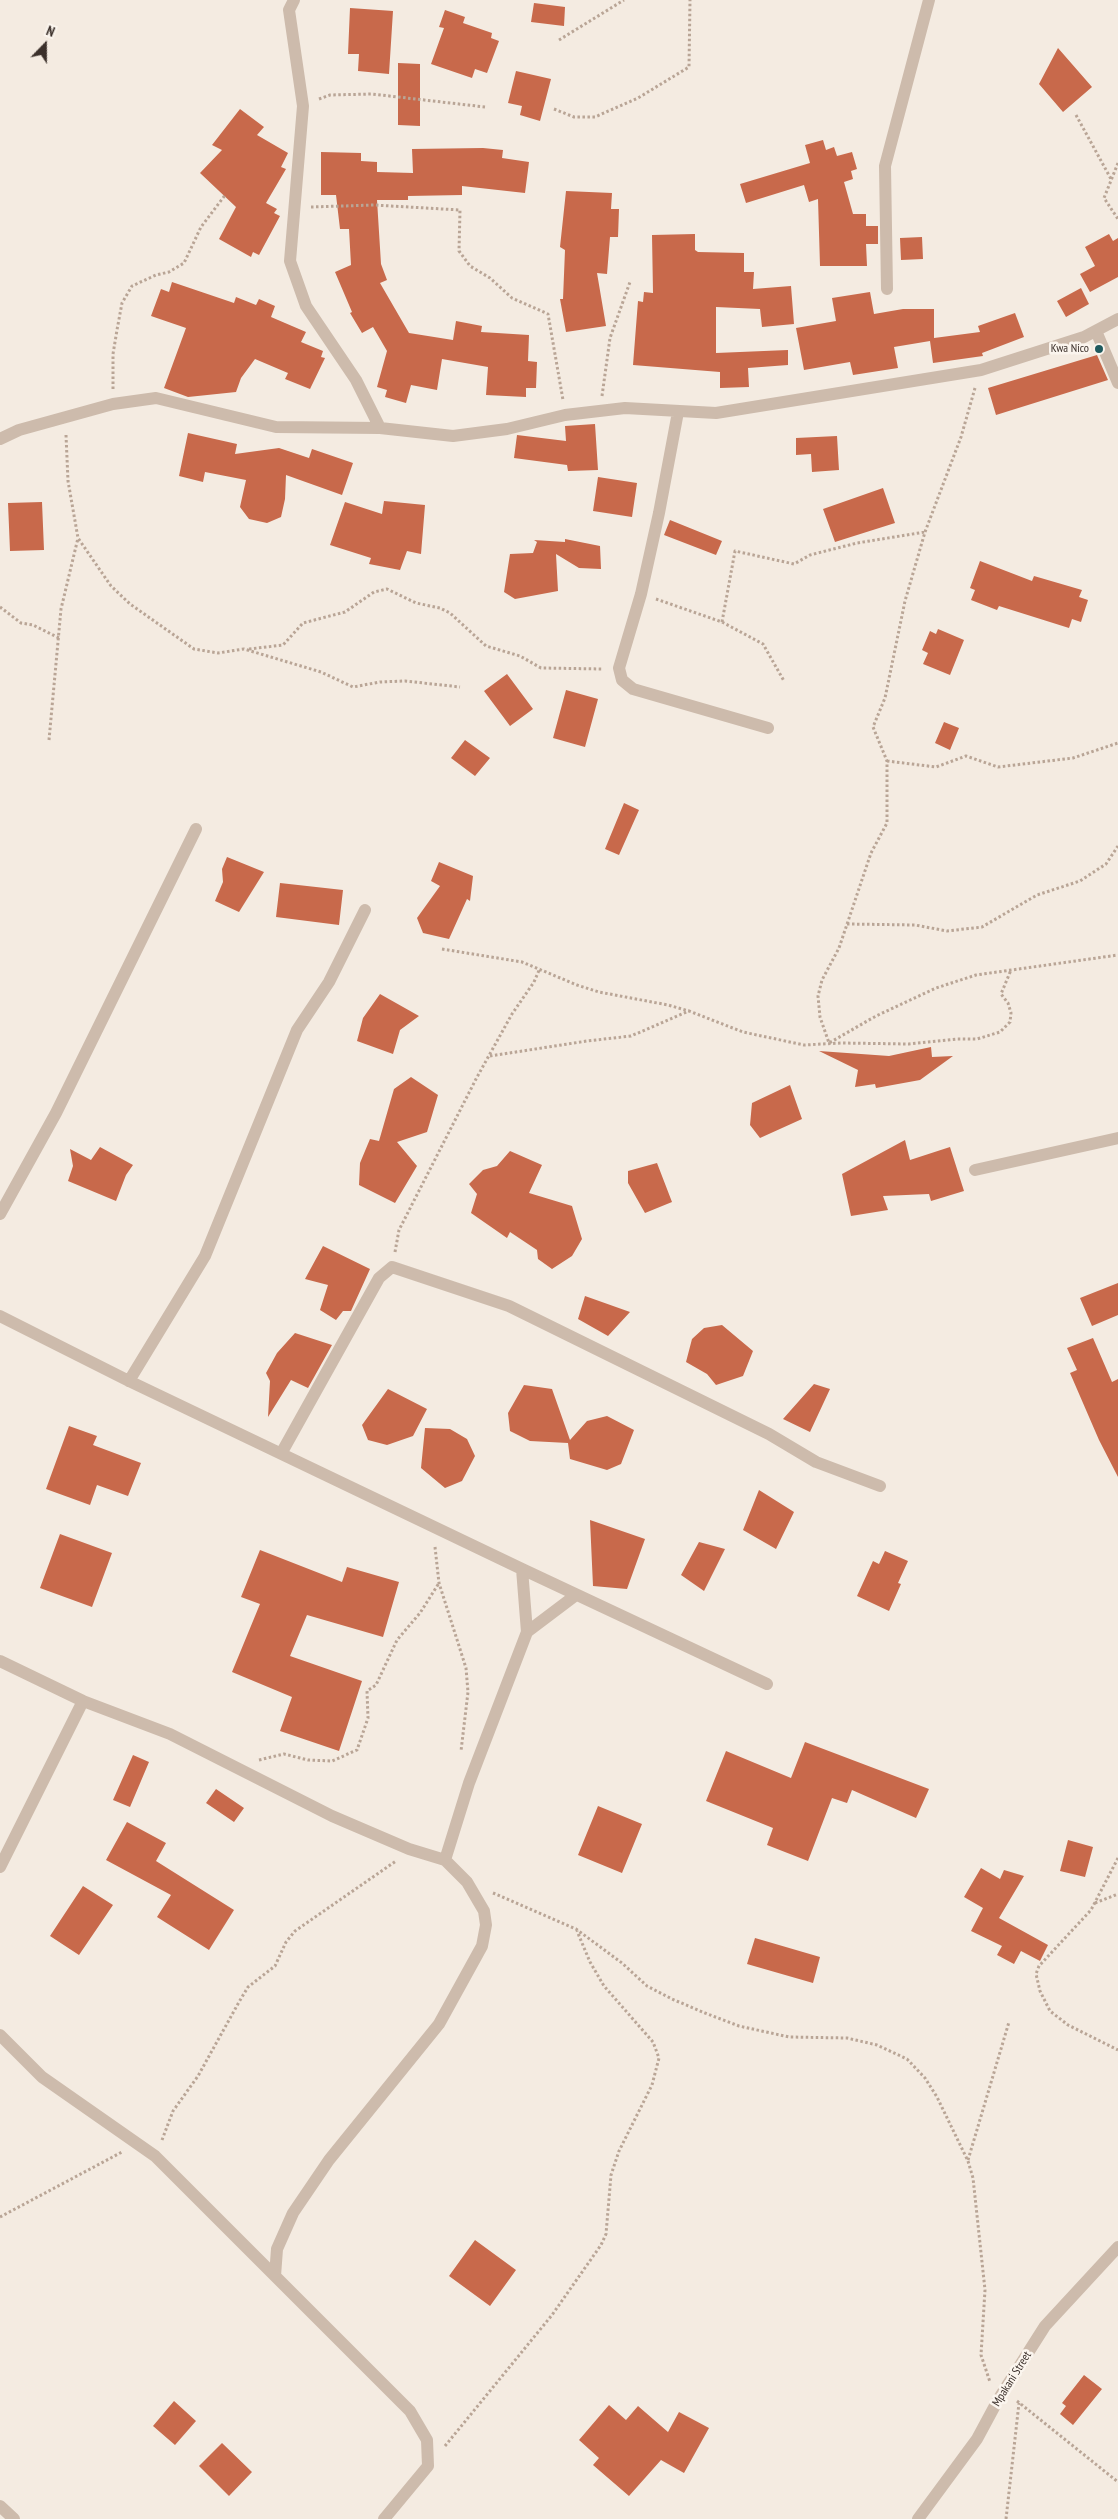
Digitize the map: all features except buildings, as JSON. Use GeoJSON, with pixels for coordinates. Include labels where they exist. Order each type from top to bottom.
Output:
{"type":"FeatureCollection","features":[{"type":"Feature","properties":{"kind":"street"},"geometry":{"type":"LineString","coordinates":[[294,0],[289,10],[303,106],[290,261],[306,306],[356,380],[380,428]]}},
{"type":"Feature","properties":{"kind":"street"},"geometry":{"type":"LineString","coordinates":[[887,289],[885,166],[914,63],[929,0]]}},
{"type":"Feature","properties":{"kind":"street"},"geometry":{"type":"LineString","coordinates":[[0,439],[19,430],[113,404],[156,398],[276,426],[380,428],[453,436],[507,428],[565,415],[626,408],[716,413],[770,406],[981,370],[1084,337],[1118,319]]}},
{"type":"Feature","properties":{"kind":"street"},"geometry":{"type":"LineString","coordinates":[[1096,331],[1118,383]]}},
{"type":"Feature","properties":{"kind":"street"},"geometry":{"type":"LineString","coordinates":[[678,412],[659,513],[641,594],[619,668],[622,680],[633,689],[768,728]]}},
{"type":"Feature","properties":{"kind":"street"},"geometry":{"type":"LineString","coordinates":[[0,1214],[56,1113],[196,829]]}},
{"type":"Feature","properties":{"kind":"street"},"geometry":{"type":"LineString","coordinates":[[129,1381],[205,1256],[297,1030],[329,982],[365,910]]}},
{"type":"Feature","properties":{"kind":"street"},"geometry":{"type":"LineString","coordinates":[[975,1170],[1118,1138]]}},
{"type":"Feature","properties":{"kind":"street"},"geometry":{"type":"LineString","coordinates":[[282,1452],[379,1278],[392,1267],[509,1306],[769,1434],[816,1462],[880,1486]]}},
{"type":"Feature","properties":{"kind":"street"},"geometry":{"type":"LineString","coordinates":[[0,1316],[129,1381],[282,1452],[576,1595],[767,1684]]}},
{"type":"Feature","properties":{"kind":"street"},"geometry":{"type":"LineString","coordinates":[[445,1860],[469,1783],[527,1632],[522,1569]]}},
{"type":"Feature","properties":{"kind":"street"},"geometry":{"type":"LineString","coordinates":[[527,1632],[576,1595]]}},
{"type":"Feature","properties":{"kind":"street"},"geometry":{"type":"LineString","coordinates":[[0,1661],[83,1701],[170,1734],[332,1816],[409,1849],[445,1860],[468,1882],[484,1911],[486,1926],[482,1946],[439,2024],[329,2160],[293,2213],[277,2249],[275,2276]]}},
{"type":"Feature","properties":{"kind":"street"},"geometry":{"type":"LineString","coordinates":[[0,1867],[83,1701]]}},
{"type":"Feature","properties":{"kind":"street"},"geometry":{"type":"LineString","coordinates":[[0,2035],[42,2078],[155,2156],[410,2412],[427,2440],[428,2466],[384,2519]]}},
{"type":"Feature","properties":{"kind":"street","name":"Mpakani Street"},"geometry":{"type":"LineString","coordinates":[[918,2519],[977,2439],[1045,2326],[1118,2247]]}},
{"type":"Feature","properties":{"kind":"street"},"geometry":{"type":"LineString","coordinates":[[0,2506],[14,2519]]}},
{"type":"Feature","properties":{"kind":"path"},"geometry":{"type":"LineString","coordinates":[[559,40],[624,0]]}},
{"type":"Feature","properties":{"kind":"path"},"geometry":{"type":"LineString","coordinates":[[554,109],[574,117],[595,117],[638,98],[689,67],[690,0]]}},
{"type":"Feature","properties":{"kind":"path"},"geometry":{"type":"LineString","coordinates":[[303,106],[330,94],[372,94],[485,108]]}},
{"type":"Feature","properties":{"kind":"path"},"geometry":{"type":"LineString","coordinates":[[1076,115],[1111,179]]}},
{"type":"Feature","properties":{"kind":"path"},"geometry":{"type":"LineString","coordinates":[[1118,163],[1104,198],[1118,219]]}},
{"type":"Feature","properties":{"kind":"path"},"geometry":{"type":"LineString","coordinates":[[113,404],[113,354],[122,303],[132,286],[156,275],[169,272],[184,263],[201,227],[226,194]]}},
{"type":"Feature","properties":{"kind":"path"},"geometry":{"type":"LineString","coordinates":[[296,207],[374,205],[460,210],[459,251],[470,266],[490,278],[512,298],[548,314],[565,415]]}},
{"type":"Feature","properties":{"kind":"path"},"geometry":{"type":"LineString","coordinates":[[599,411],[610,338],[630,282]]}},
{"type":"Feature","properties":{"kind":"path"},"geometry":{"type":"LineString","coordinates":[[829,1043],[819,1010],[819,989],[824,975],[839,948],[871,853],[886,823],[887,760],[873,727],[887,690],[905,601],[925,532],[961,437],[981,370]]}},
{"type":"Feature","properties":{"kind":"path"},"geometry":{"type":"LineString","coordinates":[[66,417],[68,481],[78,538],[111,586],[130,604],[194,649],[218,653],[283,645],[303,623],[346,612],[374,592],[388,589],[416,603],[440,608],[450,613],[486,646],[520,656],[541,668],[619,668]]}},
{"type":"Feature","properties":{"kind":"path"},"geometry":{"type":"LineString","coordinates":[[722,622],[735,551],[794,564],[810,555],[857,543],[925,532]]}},
{"type":"Feature","properties":{"kind":"path"},"geometry":{"type":"LineString","coordinates":[[49,740],[64,591],[78,538]]}},
{"type":"Feature","properties":{"kind":"path"},"geometry":{"type":"LineString","coordinates":[[641,594],[722,622],[763,644],[784,681]]}},
{"type":"Feature","properties":{"kind":"path"},"geometry":{"type":"LineString","coordinates":[[0,607],[21,623],[33,625],[59,638]]}},
{"type":"Feature","properties":{"kind":"path"},"geometry":{"type":"LineString","coordinates":[[244,649],[321,672],[353,687],[380,682],[405,682],[460,687]]}},
{"type":"Feature","properties":{"kind":"path"},"geometry":{"type":"LineString","coordinates":[[887,760],[936,767],[966,756],[998,767],[1074,758],[1118,743]]}},
{"type":"Feature","properties":{"kind":"path"},"geometry":{"type":"LineString","coordinates":[[847,924],[915,925],[946,931],[982,926],[1037,895],[1080,881],[1106,864],[1118,846]]}},
{"type":"Feature","properties":{"kind":"path"},"geometry":{"type":"LineString","coordinates":[[442,949],[522,962],[599,992],[668,1005],[743,1032],[804,1045],[829,1043],[909,1044],[992,1036],[1006,1028],[1010,1022],[1011,1013],[1008,1003],[1001,994],[1011,970]]}},
{"type":"Feature","properties":{"kind":"path"},"geometry":{"type":"LineString","coordinates":[[829,1043],[876,1016],[936,988],[976,975],[1118,955]]}},
{"type":"Feature","properties":{"kind":"path"},"geometry":{"type":"LineString","coordinates":[[392,1267],[399,1230],[512,1014],[534,982],[540,968]]}},
{"type":"Feature","properties":{"kind":"path"},"geometry":{"type":"LineString","coordinates":[[490,1056],[588,1040],[631,1036],[689,1011]]}},
{"type":"Feature","properties":{"kind":"path"},"geometry":{"type":"LineString","coordinates":[[433,1526],[439,1583],[466,1668],[468,1692],[461,1752]]}},
{"type":"Feature","properties":{"kind":"path"},"geometry":{"type":"LineString","coordinates":[[232,1765],[284,1754],[308,1760],[332,1761],[357,1750],[368,1718],[367,1692],[376,1684],[397,1640],[420,1613],[439,1583]]}},
{"type":"Feature","properties":{"kind":"path"},"geometry":{"type":"LineString","coordinates":[[155,2156],[174,2111],[198,2076],[248,1987],[275,1966],[286,1942],[301,1926],[388,1868],[409,1849]]}},
{"type":"Feature","properties":{"kind":"path"},"geometry":{"type":"LineString","coordinates":[[1118,1858],[1084,1918],[1039,1966],[1036,1974],[1040,1991],[1050,2010],[1068,2025],[1118,2050]]}},
{"type":"Feature","properties":{"kind":"path"},"geometry":{"type":"LineString","coordinates":[[468,1882],[576,1929],[622,1963],[647,1986],[672,2000],[739,2026],[789,2037],[847,2038],[878,2045],[907,2059],[925,2078],[937,2097],[968,2161],[973,2178],[985,2290],[981,2355],[1002,2396],[1019,2402],[1118,2482]]}},
{"type":"Feature","properties":{"kind":"path"},"geometry":{"type":"LineString","coordinates":[[1094,1903],[1118,1894]]}},
{"type":"Feature","properties":{"kind":"path"},"geometry":{"type":"LineString","coordinates":[[428,2466],[552,2314],[602,2245],[606,2234],[614,2167],[619,2152],[652,2086],[659,2058],[653,2042],[604,1986],[590,1962],[576,1929]]}},
{"type":"Feature","properties":{"kind":"path"},"geometry":{"type":"LineString","coordinates":[[968,2161],[1009,2022]]}},
{"type":"Feature","properties":{"kind":"path"},"geometry":{"type":"LineString","coordinates":[[0,2217],[82,2171],[138,2144]]}},
{"type":"Feature","properties":{"kind":"path"},"geometry":{"type":"LineString","coordinates":[[1006,2519],[1019,2402]]}},
{"type":"Feature","properties":{"kind":"place","name":"Kwa Nico"},"geometry":{"type":"Point","coordinates":[1099,349]}}]}
